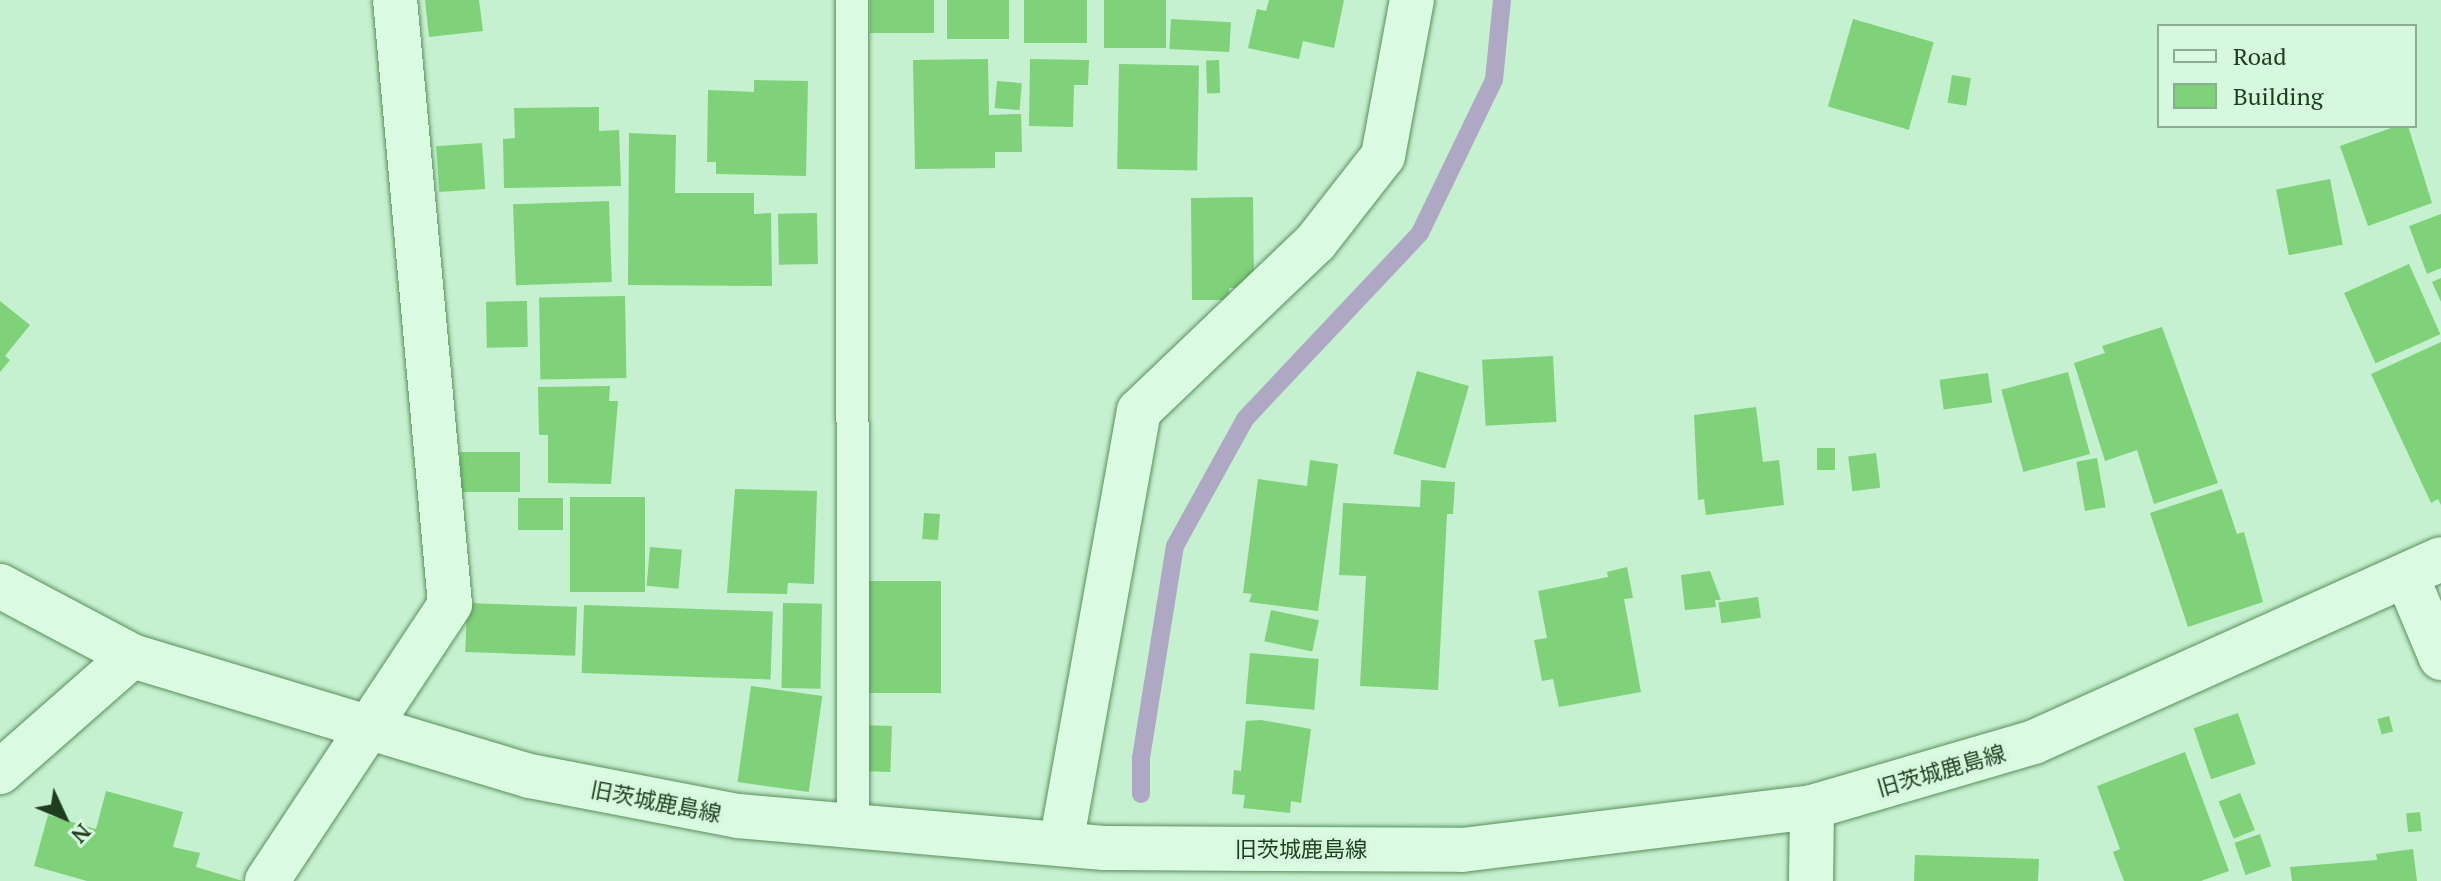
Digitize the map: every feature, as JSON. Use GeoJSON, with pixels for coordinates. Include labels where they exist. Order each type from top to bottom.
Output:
{"type":"FeatureCollection","features":[{"type":"Feature","properties":{"kind":"street"},"geometry":{"type":"LineString","coordinates":[[267,881],[450,604],[395,0]]}},
{"type":"Feature","properties":{"kind":"street"},"geometry":{"type":"LineString","coordinates":[[1061,844],[1139,411],[1315,243],[1383,156],[1412,0]]}},
{"type":"Feature","properties":{"kind":"street"},"geometry":{"type":"LineString","coordinates":[[2424,568],[2441,658]]}},
{"type":"Feature","properties":{"kind":"street","name":"旧茨城鹿島線"},"geometry":{"type":"LineString","coordinates":[[0,586],[132,656],[530,776],[738,816],[1061,844],[1462,850],[1812,807],[2034,742],[2424,568]]}},
{"type":"Feature","properties":{"kind":"street"},"geometry":{"type":"LineString","coordinates":[[0,772],[132,656]]}},
{"type":"Feature","properties":{"kind":"street"},"geometry":{"type":"LineString","coordinates":[[1811,881],[1812,807]]}},
{"type":"Feature","properties":{"kind":"lane"},"geometry":{"type":"LineString","coordinates":[[852,0],[853,828]]}},
{"type":"Feature","properties":{"kind":"building"},"geometry":{"type":"Polygon","coordinates":[[[425,0],[479,0],[483,31],[429,37],[425,0]]]}},
{"type":"Feature","properties":{"kind":"building"},"geometry":{"type":"Polygon","coordinates":[[[870,0],[934,0],[934,33],[870,33],[870,0]]]}},
{"type":"Feature","properties":{"kind":"building"},"geometry":{"type":"Polygon","coordinates":[[[947,0],[1009,0],[1009,39],[947,39],[947,0]]]}},
{"type":"Feature","properties":{"kind":"building"},"geometry":{"type":"Polygon","coordinates":[[[1024,0],[1087,0],[1087,43],[1024,43],[1024,0]]]}},
{"type":"Feature","properties":{"kind":"building"},"geometry":{"type":"Polygon","coordinates":[[[1104,0],[1166,0],[1166,48],[1104,48],[1104,0]]]}},
{"type":"Feature","properties":{"kind":"building"},"geometry":{"type":"Polygon","coordinates":[[[1269,0],[1344,0],[1334,48],[1303,41],[1299,59],[1248,48],[1257,9],[1266,11],[1269,0]]]}},
{"type":"Feature","properties":{"kind":"building"},"geometry":{"type":"Polygon","coordinates":[[[1171,19],[1231,22],[1229,52],[1169,49],[1171,19]]]}},
{"type":"Feature","properties":{"kind":"building"},"geometry":{"type":"Polygon","coordinates":[[[1853,19],[1934,42],[1909,130],[1828,106],[1853,19]]]}},
{"type":"Feature","properties":{"kind":"building"},"geometry":{"type":"Polygon","coordinates":[[[988,59],[989,115],[1021,114],[1022,152],[995,152],[995,168],[915,169],[913,60],[988,59]]]}},
{"type":"Feature","properties":{"kind":"building"},"geometry":{"type":"Polygon","coordinates":[[[1030,59],[1089,60],[1088,85],[1074,85],[1073,127],[1029,126],[1030,59]]]}},
{"type":"Feature","properties":{"kind":"building"},"geometry":{"type":"Polygon","coordinates":[[[1206,60],[1219,60],[1220,93],[1207,93],[1206,60]]]}},
{"type":"Feature","properties":{"kind":"building"},"geometry":{"type":"Polygon","coordinates":[[[1119,64],[1199,65],[1197,170],[1117,169],[1119,64]]]}},
{"type":"Feature","properties":{"kind":"building"},"geometry":{"type":"Polygon","coordinates":[[[1952,75],[1971,78],[1966,106],[1948,103],[1952,75]]]}},
{"type":"Feature","properties":{"kind":"building"},"geometry":{"type":"Polygon","coordinates":[[[754,80],[808,81],[806,176],[716,174],[716,162],[707,162],[708,90],[754,92],[754,80]]]}},
{"type":"Feature","properties":{"kind":"building"},"geometry":{"type":"Polygon","coordinates":[[[997,81],[1022,83],[1020,110],[995,108],[997,81]]]}},
{"type":"Feature","properties":{"kind":"building"},"geometry":{"type":"Polygon","coordinates":[[[599,107],[599,131],[619,130],[621,186],[504,188],[503,139],[515,138],[514,108],[599,107]]]}},
{"type":"Feature","properties":{"kind":"building"},"geometry":{"type":"Polygon","coordinates":[[[2391,128],[2409,128],[2432,203],[2368,226],[2340,146],[2391,128]]]}},
{"type":"Feature","properties":{"kind":"building"},"geometry":{"type":"Polygon","coordinates":[[[629,133],[676,135],[675,193],[754,193],[754,214],[771,213],[772,286],[628,285],[629,133]]]}},
{"type":"Feature","properties":{"kind":"building"},"geometry":{"type":"Polygon","coordinates":[[[482,143],[485,189],[439,192],[436,146],[482,143]]]}},
{"type":"Feature","properties":{"kind":"building"},"geometry":{"type":"Polygon","coordinates":[[[2330,179],[2343,245],[2289,255],[2276,189],[2330,179]]]}},
{"type":"Feature","properties":{"kind":"building"},"geometry":{"type":"Polygon","coordinates":[[[1253,197],[1254,288],[1229,288],[1230,300],[1192,300],[1191,198],[1253,197]]]}},
{"type":"Feature","properties":{"kind":"building"},"geometry":{"type":"Polygon","coordinates":[[[609,201],[612,282],[516,285],[513,204],[609,201]]]}},
{"type":"Feature","properties":{"kind":"building"},"geometry":{"type":"Polygon","coordinates":[[[817,213],[818,264],[779,265],[778,214],[817,213]]]}},
{"type":"Feature","properties":{"kind":"building"},"geometry":{"type":"Polygon","coordinates":[[[2441,214],[2441,268],[2427,274],[2409,226],[2441,214]]]}},
{"type":"Feature","properties":{"kind":"building"},"geometry":{"type":"Polygon","coordinates":[[[2409,264],[2440,334],[2375,363],[2344,293],[2409,264]]]}},
{"type":"Feature","properties":{"kind":"building"},"geometry":{"type":"Polygon","coordinates":[[[2441,278],[2441,302],[2432,282],[2441,278]]]}},
{"type":"Feature","properties":{"kind":"building"},"geometry":{"type":"Polygon","coordinates":[[[625,296],[626,378],[540,379],[539,298],[625,296]]]}},
{"type":"Feature","properties":{"kind":"building"},"geometry":{"type":"Polygon","coordinates":[[[0,301],[30,325],[5,356],[10,360],[0,372],[0,301]]]}},
{"type":"Feature","properties":{"kind":"building"},"geometry":{"type":"Polygon","coordinates":[[[527,301],[528,347],[487,348],[486,302],[527,301]]]}},
{"type":"Feature","properties":{"kind":"building"},"geometry":{"type":"Polygon","coordinates":[[[2162,327],[2218,483],[2154,504],[2137,450],[2105,461],[2074,363],[2105,353],[2102,346],[2162,327]]]}},
{"type":"Feature","properties":{"kind":"building"},"geometry":{"type":"Polygon","coordinates":[[[2441,342],[2441,505],[2438,499],[2431,503],[2371,374],[2441,342]]]}},
{"type":"Feature","properties":{"kind":"building"},"geometry":{"type":"Polygon","coordinates":[[[1553,356],[1556,422],[1486,426],[1482,360],[1553,356]]]}},
{"type":"Feature","properties":{"kind":"building"},"geometry":{"type":"Polygon","coordinates":[[[1417,371],[1469,386],[1445,469],[1393,454],[1417,371]]]}},
{"type":"Feature","properties":{"kind":"building"},"geometry":{"type":"Polygon","coordinates":[[[2068,372],[2090,454],[2023,472],[2001,390],[2068,372]]]}},
{"type":"Feature","properties":{"kind":"building"},"geometry":{"type":"Polygon","coordinates":[[[1988,373],[1992,403],[1944,410],[1939,380],[1988,373]]]}},
{"type":"Feature","properties":{"kind":"building"},"geometry":{"type":"Polygon","coordinates":[[[610,386],[609,401],[618,401],[611,484],[548,483],[548,435],[539,435],[538,387],[610,386]]]}},
{"type":"Feature","properties":{"kind":"building"},"geometry":{"type":"Polygon","coordinates":[[[1756,407],[1763,462],[1779,460],[1784,505],[1706,515],[1704,499],[1698,500],[1694,415],[1756,407]]]}},
{"type":"Feature","properties":{"kind":"building"},"geometry":{"type":"Polygon","coordinates":[[[1817,448],[1835,448],[1835,470],[1817,470],[1817,448]]]}},
{"type":"Feature","properties":{"kind":"building"},"geometry":{"type":"Polygon","coordinates":[[[460,452],[520,452],[520,492],[460,492],[460,452]]]}},
{"type":"Feature","properties":{"kind":"building"},"geometry":{"type":"Polygon","coordinates":[[[1876,453],[1880,488],[1852,491],[1848,456],[1876,453]]]}},
{"type":"Feature","properties":{"kind":"building"},"geometry":{"type":"Polygon","coordinates":[[[2097,458],[2106,507],[2085,511],[2076,462],[2097,458]]]}},
{"type":"Feature","properties":{"kind":"building"},"geometry":{"type":"Polygon","coordinates":[[[1310,460],[1338,464],[1318,611],[1249,602],[1252,594],[1243,593],[1258,479],[1307,486],[1310,460]]]}},
{"type":"Feature","properties":{"kind":"building"},"geometry":{"type":"Polygon","coordinates":[[[1421,480],[1455,482],[1453,514],[1447,514],[1438,690],[1360,686],[1366,576],[1339,575],[1343,503],[1420,507],[1421,480]]]}},
{"type":"Feature","properties":{"kind":"building"},"geometry":{"type":"Polygon","coordinates":[[[735,489],[817,491],[814,584],[788,583],[787,594],[727,593],[735,489]]]}},
{"type":"Feature","properties":{"kind":"building"},"geometry":{"type":"Polygon","coordinates":[[[2222,489],[2237,534],[2244,532],[2263,602],[2188,627],[2150,513],[2222,489]]]}},
{"type":"Feature","properties":{"kind":"building"},"geometry":{"type":"Polygon","coordinates":[[[570,497],[645,497],[645,592],[570,592],[570,497]]]}},
{"type":"Feature","properties":{"kind":"building"},"geometry":{"type":"Polygon","coordinates":[[[518,498],[563,498],[563,530],[518,530],[518,498]]]}},
{"type":"Feature","properties":{"kind":"building"},"geometry":{"type":"Polygon","coordinates":[[[924,513],[940,514],[938,540],[922,539],[924,513]]]}},
{"type":"Feature","properties":{"kind":"building"},"geometry":{"type":"Polygon","coordinates":[[[650,547],[682,550],[678,589],[647,586],[650,547]]]}},
{"type":"Feature","properties":{"kind":"building"},"geometry":{"type":"Polygon","coordinates":[[[1627,567],[1633,598],[1624,599],[1641,692],[1559,707],[1553,679],[1542,681],[1534,640],[1547,638],[1538,591],[1608,577],[1607,572],[1627,567]]]}},
{"type":"Feature","properties":{"kind":"building"},"geometry":{"type":"Polygon","coordinates":[[[1710,571],[1721,600],[1715,600],[1716,607],[1685,610],[1681,575],[1710,571]]]}},
{"type":"Feature","properties":{"kind":"building"},"geometry":{"type":"Polygon","coordinates":[[[869,581],[941,581],[941,693],[869,693],[869,581]]]}},
{"type":"Feature","properties":{"kind":"building"},"geometry":{"type":"Polygon","coordinates":[[[1758,597],[1761,618],[1721,623],[1718,603],[1758,597]]]}},
{"type":"Feature","properties":{"kind":"building"},"geometry":{"type":"Polygon","coordinates":[[[467,603],[577,607],[575,656],[465,652],[467,603]]]}},
{"type":"Feature","properties":{"kind":"building"},"geometry":{"type":"Polygon","coordinates":[[[783,603],[822,604],[821,689],[782,688],[783,603]]]}},
{"type":"Feature","properties":{"kind":"building"},"geometry":{"type":"Polygon","coordinates":[[[584,605],[773,612],[771,680],[582,673],[584,605]]]}},
{"type":"Feature","properties":{"kind":"building"},"geometry":{"type":"Polygon","coordinates":[[[1271,610],[1319,620],[1312,651],[1264,641],[1271,610]]]}},
{"type":"Feature","properties":{"kind":"building"},"geometry":{"type":"Polygon","coordinates":[[[1250,653],[1319,659],[1314,710],[1246,704],[1250,653]]]}},
{"type":"Feature","properties":{"kind":"building"},"geometry":{"type":"Polygon","coordinates":[[[751,686],[822,696],[809,792],[738,782],[751,686]]]}},
{"type":"Feature","properties":{"kind":"building"},"geometry":{"type":"Polygon","coordinates":[[[2238,713],[2256,764],[2211,779],[2194,728],[2238,713]]]}},
{"type":"Feature","properties":{"kind":"building"},"geometry":{"type":"Polygon","coordinates":[[[2389,716],[2393,731],[2382,735],[2377,719],[2389,716]]]}},
{"type":"Feature","properties":{"kind":"building"},"geometry":{"type":"Polygon","coordinates":[[[1261,720],[1311,729],[1301,803],[1291,801],[1290,813],[1243,808],[1245,795],[1232,794],[1234,770],[1241,771],[1246,721],[1261,720]]]}},
{"type":"Feature","properties":{"kind":"building"},"geometry":{"type":"Polygon","coordinates":[[[861,725],[892,726],[890,772],[859,771],[861,725]]]}},
{"type":"Feature","properties":{"kind":"building"},"geometry":{"type":"Polygon","coordinates":[[[2185,752],[2229,871],[2201,881],[2124,881],[2113,852],[2120,849],[2097,786],[2185,752]]]}},
{"type":"Feature","properties":{"kind":"building"},"geometry":{"type":"Polygon","coordinates":[[[106,791],[183,812],[173,847],[200,853],[196,867],[243,881],[87,881],[34,866],[48,815],[96,829],[106,791]]]}},
{"type":"Feature","properties":{"kind":"building"},"geometry":{"type":"Polygon","coordinates":[[[2240,793],[2255,830],[2234,839],[2219,802],[2240,793]]]}},
{"type":"Feature","properties":{"kind":"building"},"geometry":{"type":"Polygon","coordinates":[[[2420,812],[2422,831],[2408,832],[2406,813],[2420,812]]]}},
{"type":"Feature","properties":{"kind":"building"},"geometry":{"type":"Polygon","coordinates":[[[2260,834],[2271,866],[2246,875],[2234,843],[2260,834]]]}},
{"type":"Feature","properties":{"kind":"building"},"geometry":{"type":"Polygon","coordinates":[[[2413,849],[2417,881],[2292,881],[2290,867],[2377,860],[2376,854],[2413,849]]]}},
{"type":"Feature","properties":{"kind":"building"},"geometry":{"type":"Polygon","coordinates":[[[1915,855],[2039,859],[2038,881],[1914,881],[1915,855]]]}},
{"type":"Feature","properties":{"kind":"waterway"},"geometry":{"type":"LineString","coordinates":[[1141,794],[1141,758],[1175,546],[1245,419],[1420,233],[1494,80],[1502,0]]}}]}
